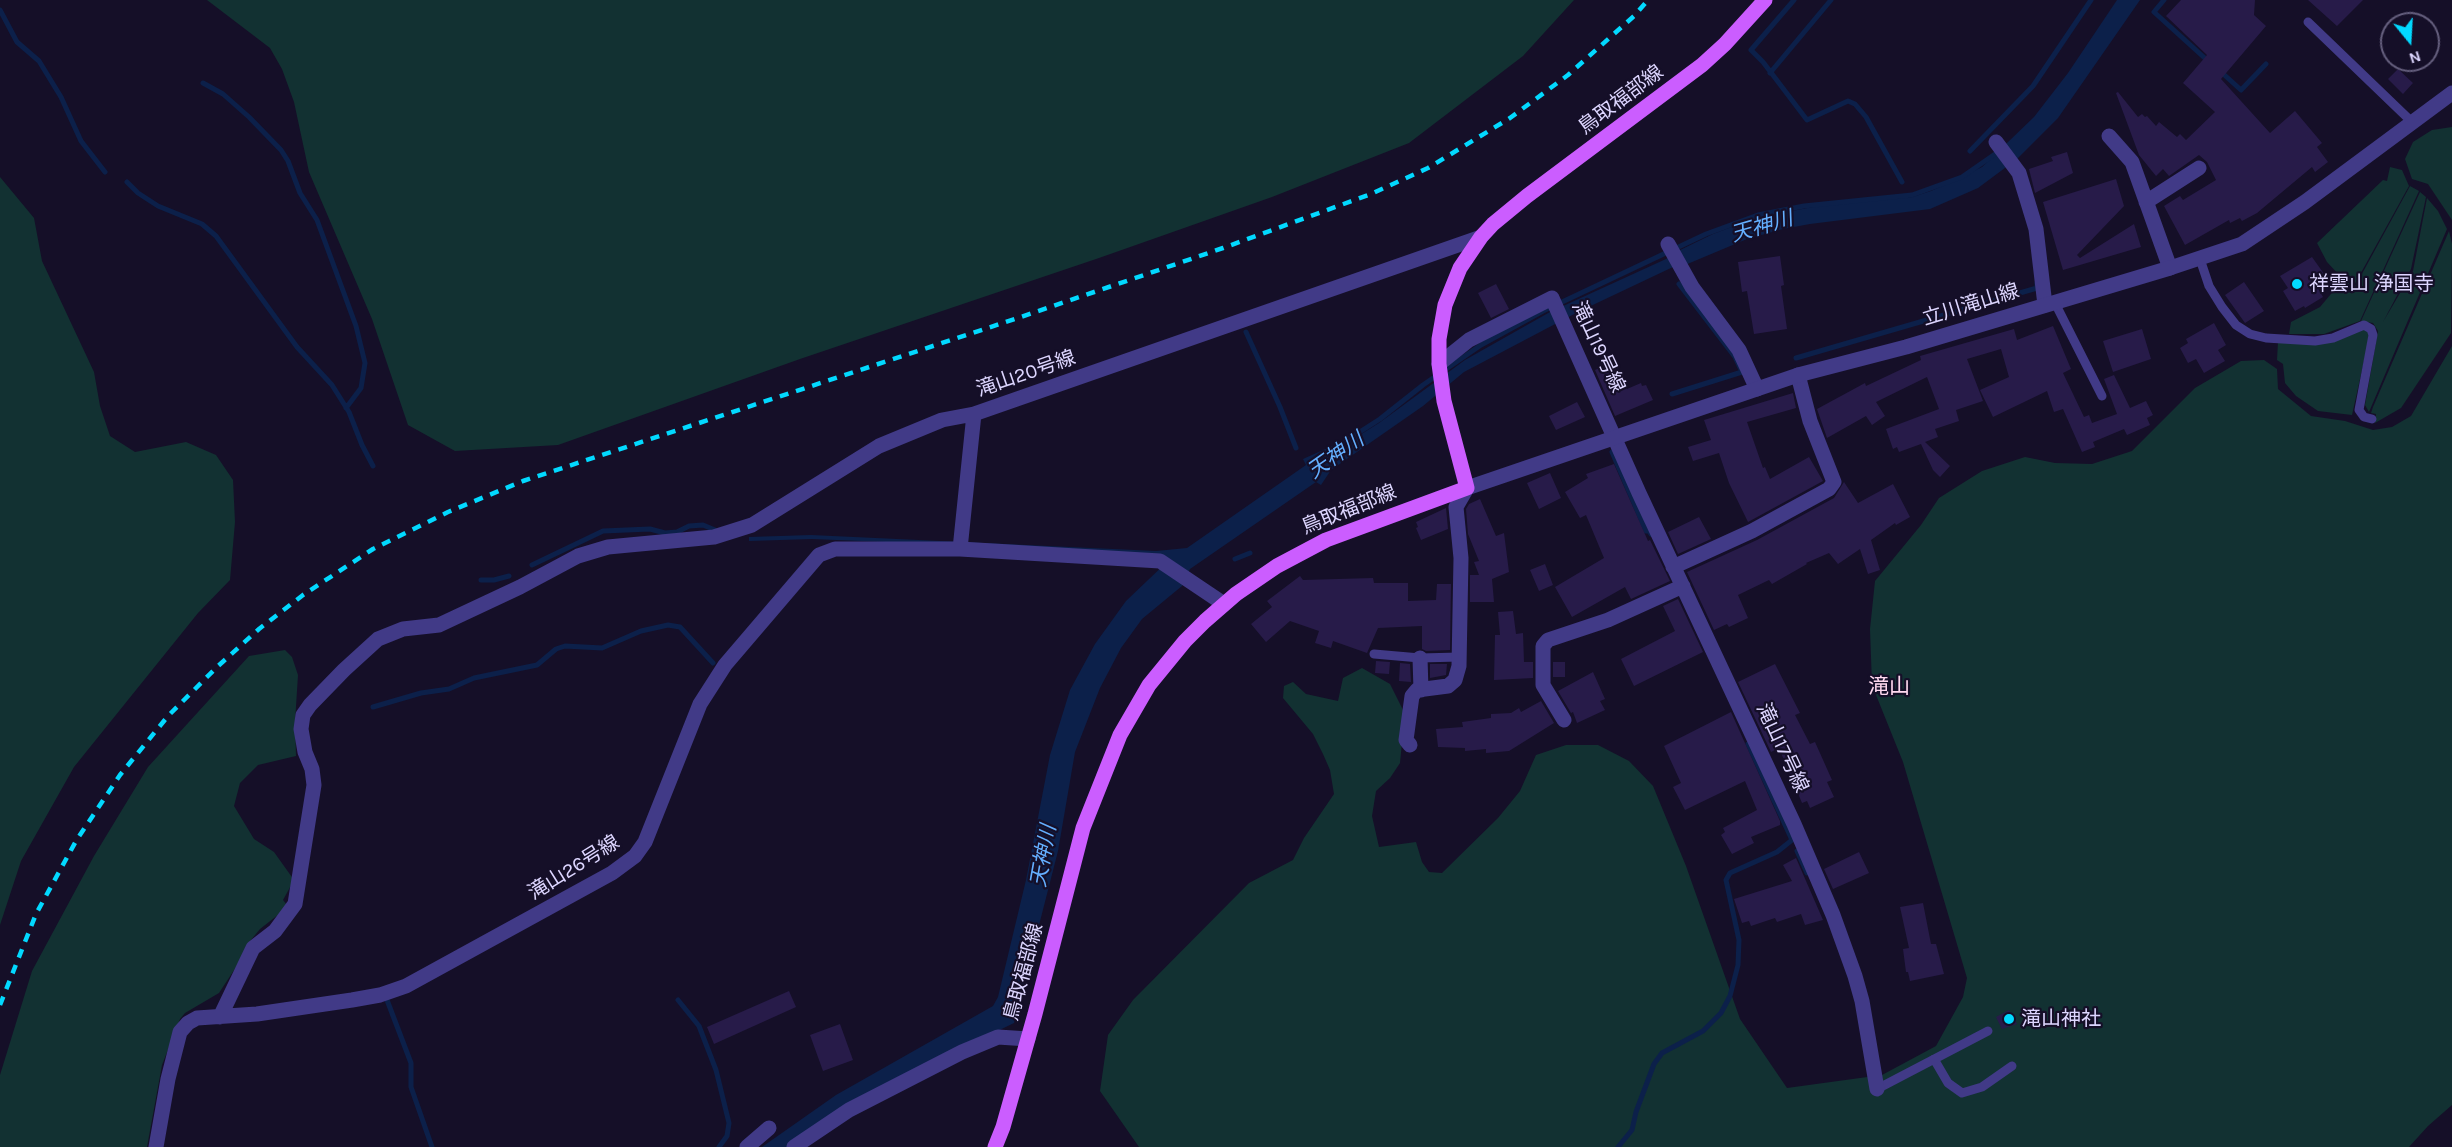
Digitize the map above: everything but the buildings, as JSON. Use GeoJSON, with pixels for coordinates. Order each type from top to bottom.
{"type":"FeatureCollection","features":[{"type":"Feature","properties":{"kind":"main road","name":"鳥取福部線"},"geometry":{"type":"LineString","coordinates":[[995,1147],[1003,1127],[1028,1039],[1083,828],[1120,735],[1154,678],[1185,641],[1224,604],[1277,566],[1326,540],[1467,488],[1444,401],[1439,367],[1441,322],[1451,287],[1460,268],[1481,237],[1527,196],[1702,65],[1738,31],[1765,0]]}},
{"type":"Feature","properties":{"kind":"street","name":"立川滝山線"},"geometry":{"type":"LineString","coordinates":[[1467,488],[1798,375],[1906,347],[2200,259],[2242,244],[2305,202],[2452,93]]}},
{"type":"Feature","properties":{"kind":"street"},"geometry":{"type":"LineString","coordinates":[[2109,136],[2132,162],[2170,268]]}},
{"type":"Feature","properties":{"kind":"street"},"geometry":{"type":"LineString","coordinates":[[1998,145],[2019,173],[2036,230],[2050,303]]}},
{"type":"Feature","properties":{"kind":"street"},"geometry":{"type":"LineString","coordinates":[[2146,202],[2199,168]]}},
{"type":"Feature","properties":{"kind":"street","name":"滝山20号線"},"geometry":{"type":"LineString","coordinates":[[960,549],[974,414],[1481,237]]}},
{"type":"Feature","properties":{"kind":"street"},"geometry":{"type":"LineString","coordinates":[[1668,244],[1692,287],[1739,350],[1757,388]]}},
{"type":"Feature","properties":{"kind":"street","name":"滝山19号線"},"geometry":{"type":"LineString","coordinates":[[1439,367],[1469,340],[1552,298],[1616,436]]}},
{"type":"Feature","properties":{"kind":"street"},"geometry":{"type":"LineString","coordinates":[[1674,567],[1752,531],[1828,489],[1834,482],[1810,421],[1798,375]]}},
{"type":"Feature","properties":{"kind":"street"},"geometry":{"type":"LineString","coordinates":[[220,1017],[254,948],[275,931],[295,904],[314,785],[301,729],[303,715],[344,670],[378,639],[403,629],[439,625],[578,556],[608,547],[714,537],[752,525],[879,446],[942,420],[974,414]]}},
{"type":"Feature","properties":{"kind":"street","name":"滝山17号線"},"geometry":{"type":"LineString","coordinates":[[1616,436],[1674,567],[1794,824],[1833,915],[1862,1001],[1877,1089]]}},
{"type":"Feature","properties":{"kind":"street"},"geometry":{"type":"LineString","coordinates":[[1410,745],[1406,740],[1412,696],[1420,690],[1448,686],[1455,680],[1459,657],[1461,558],[1456,507],[1467,488]]}},
{"type":"Feature","properties":{"kind":"street","name":"滝山26号線"},"geometry":{"type":"LineString","coordinates":[[156,1147],[168,1079],[180,1032],[188,1023],[197,1018],[257,1014],[352,1000],[406,986],[612,873],[635,856],[645,842],[700,704],[725,665],[785,598],[819,555],[835,549],[960,549]]}},
{"type":"Feature","properties":{"kind":"street"},"geometry":{"type":"LineString","coordinates":[[960,549],[1164,562],[1224,604]]}},
{"type":"Feature","properties":{"kind":"street"},"geometry":{"type":"LineString","coordinates":[[1564,720],[1543,685],[1543,646],[1548,640],[1608,620],[1683,586]]}},
{"type":"Feature","properties":{"kind":"street"},"geometry":{"type":"LineString","coordinates":[[1420,658],[1420,690]]}},
{"type":"Feature","properties":{"kind":"street"},"geometry":{"type":"LineString","coordinates":[[794,1147],[849,1110],[962,1052],[998,1037],[1028,1039]]}},
{"type":"Feature","properties":{"kind":"street"},"geometry":{"type":"LineString","coordinates":[[747,1147],[769,1128]]}},
{"type":"Feature","properties":{"kind":"lane"},"geometry":{"type":"LineString","coordinates":[[2308,22],[2413,123]]}},
{"type":"Feature","properties":{"kind":"lane"},"geometry":{"type":"LineString","coordinates":[[2200,259],[2209,286],[2222,307],[2236,325],[2250,334],[2266,338],[2315,341],[2333,338],[2345,331],[2364,325],[2372,329],[2373,335],[2359,410],[2364,417],[2372,420]]}},
{"type":"Feature","properties":{"kind":"lane"},"geometry":{"type":"LineString","coordinates":[[2050,303],[2102,396]]}},
{"type":"Feature","properties":{"kind":"lane"},"geometry":{"type":"LineString","coordinates":[[1374,654],[1420,658],[1459,657]]}},
{"type":"Feature","properties":{"kind":"lane"},"geometry":{"type":"LineString","coordinates":[[1877,1089],[1988,1031]]}},
{"type":"Feature","properties":{"kind":"lane"},"geometry":{"type":"LineString","coordinates":[[1934,1059],[1948,1083],[1962,1094],[1982,1087],[2012,1066]]}},
{"type":"Feature","properties":{"kind":"green space"},"geometry":{"type":"Polygon","coordinates":[[[207,0],[1574,0],[1523,56],[1409,143],[1272,197],[800,359],[558,445],[455,451],[408,425],[372,319],[309,172],[294,102],[282,69],[270,48],[207,0]]]}},
{"type":"Feature","properties":{"kind":"green space"},"geometry":{"type":"Polygon","coordinates":[[[2452,127],[2452,220],[2428,184],[2412,179],[2405,159],[2413,142],[2432,130],[2452,127]]]}},
{"type":"Feature","properties":{"kind":"green space"},"geometry":{"type":"Polygon","coordinates":[[[2390,167],[2402,170],[2409,186],[2352,289],[2327,262],[2317,243],[2383,180],[2387,181],[2390,167]]]}},
{"type":"Feature","properties":{"kind":"green space"},"geometry":{"type":"Polygon","coordinates":[[[0,177],[34,218],[42,261],[94,372],[100,406],[110,436],[135,452],[186,442],[216,455],[233,480],[235,522],[230,580],[198,613],[74,767],[21,861],[0,925],[0,177]]]}},
{"type":"Feature","properties":{"kind":"green space"},"geometry":{"type":"Polygon","coordinates":[[[2410,186],[2419,191],[2360,321],[2324,334],[2289,334],[2291,322],[2320,307],[2336,288],[2352,292],[2410,186]]]}},
{"type":"Feature","properties":{"kind":"green space"},"geometry":{"type":"Polygon","coordinates":[[[2420,192],[2426,197],[2411,269],[2383,322],[2413,271],[2427,198],[2438,211],[2447,229],[2369,412],[2365,405],[2378,331],[2373,323],[2361,321],[2420,192]]]}},
{"type":"Feature","properties":{"kind":"green space"},"geometry":{"type":"Polygon","coordinates":[[[2449,231],[2452,244],[2451,333],[2401,408],[2375,423],[2376,414],[2371,413],[2373,407],[2449,231]]]}},
{"type":"Feature","properties":{"kind":"green space"},"geometry":{"type":"Polygon","coordinates":[[[2367,330],[2370,334],[2352,415],[2318,411],[2296,396],[2285,383],[2283,364],[2277,360],[2278,342],[2302,344],[2367,330]]]}},
{"type":"Feature","properties":{"kind":"green space"},"geometry":{"type":"Polygon","coordinates":[[[2452,346],[2452,1105],[2409,1147],[1139,1147],[1100,1091],[1108,1035],[1133,1000],[1249,883],[1293,860],[1304,838],[1334,794],[1330,770],[1323,754],[1313,734],[1283,698],[1284,686],[1293,682],[1306,694],[1338,701],[1343,678],[1362,668],[1390,684],[1403,710],[1400,763],[1390,778],[1376,791],[1372,816],[1379,847],[1416,842],[1422,862],[1429,872],[1442,873],[1498,818],[1520,791],[1536,755],[1566,745],[1598,745],[1629,761],[1653,786],[1686,866],[1740,1019],[1787,1088],[1882,1075],[1936,1046],[1963,997],[1967,978],[1903,762],[1872,685],[1870,629],[1875,581],[1921,525],[1939,498],[1982,471],[2025,457],[2055,463],[2092,464],[2132,451],[2195,388],[2241,361],[2264,360],[2277,369],[2278,389],[2311,416],[2345,421],[2373,430],[2392,427],[2411,416],[2452,346]]]}},
{"type":"Feature","properties":{"kind":"green space"},"geometry":{"type":"Polygon","coordinates":[[[285,650],[292,657],[298,675],[295,722],[296,756],[258,765],[240,783],[234,806],[254,839],[274,852],[294,880],[283,900],[287,905],[283,911],[260,929],[246,946],[238,964],[219,993],[185,1013],[180,1019],[162,1065],[147,1147],[0,1147],[0,1075],[32,971],[94,856],[148,767],[249,656],[285,650]]]}},
{"type":"Feature","properties":{"kind":"water","name":"天神川"},"geometry":{"type":"Polygon","coordinates":[[[2117,0],[2140,0],[2058,118],[2017,159],[1978,188],[1930,209],[1810,224],[1747,239],[1685,265],[1673,267],[1578,312],[1464,372],[1423,406],[1331,470],[1321,485],[1316,482],[1190,569],[1182,586],[1142,619],[1121,648],[1100,688],[1075,752],[1058,851],[1014,1023],[977,1041],[787,1147],[762,1147],[836,1095],[993,1006],[998,997],[1026,880],[1050,755],[1070,690],[1095,644],[1126,601],[1169,560],[909,543],[812,539],[749,541],[749,537],[811,535],[1156,551],[1187,548],[1306,465],[1303,459],[1332,446],[1336,450],[1379,423],[1465,360],[1550,312],[1666,259],[1713,234],[1755,218],[1828,204],[1912,197],[1931,191],[1982,167],[2034,117],[2068,73],[2117,0]]]}},
{"type":"Feature","properties":{"kind":"waterway"},"geometry":{"type":"LineString","coordinates":[[1794,0],[1751,50],[1763,62],[1807,120],[1848,101],[1855,104],[1866,117],[1902,182]]}},
{"type":"Feature","properties":{"kind":"waterway"},"geometry":{"type":"LineString","coordinates":[[1770,73],[1831,0]]}},
{"type":"Feature","properties":{"kind":"waterway"},"geometry":{"type":"LineString","coordinates":[[1970,151],[2033,86],[2091,0]]}},
{"type":"Feature","properties":{"kind":"waterway"},"geometry":{"type":"LineString","coordinates":[[2164,0],[2154,12],[2208,61]]}},
{"type":"Feature","properties":{"kind":"waterway"},"geometry":{"type":"LineString","coordinates":[[0,10],[17,42],[39,61],[61,97],[81,141],[105,172]]}},
{"type":"Feature","properties":{"kind":"waterway"},"geometry":{"type":"LineString","coordinates":[[2220,71],[2241,90],[2266,64]]}},
{"type":"Feature","properties":{"kind":"waterway"},"geometry":{"type":"LineString","coordinates":[[203,83],[223,94],[281,150],[288,161],[300,193],[317,220],[356,326],[365,363],[361,388],[346,408]]}},
{"type":"Feature","properties":{"kind":"waterway","name":"天神川"},"geometry":{"type":"LineString","coordinates":[[1330,451],[1380,419],[1423,385],[1481,345],[1543,311],[1706,234],[1758,215],[1804,206],[1912,195],[1962,177],[1998,152]]}},
{"type":"Feature","properties":{"kind":"waterway"},"geometry":{"type":"LineString","coordinates":[[127,182],[138,193],[158,206],[202,224],[216,236],[297,347],[332,385],[349,412],[373,466]]}},
{"type":"Feature","properties":{"kind":"waterway"},"geometry":{"type":"LineString","coordinates":[[1796,358],[2037,288],[2037,283]]}},
{"type":"Feature","properties":{"kind":"waterway"},"geometry":{"type":"LineString","coordinates":[[1672,394],[1742,372],[1735,357],[1679,284]]}},
{"type":"Feature","properties":{"kind":"waterway"},"geometry":{"type":"LineString","coordinates":[[1246,332],[1296,448]]}},
{"type":"Feature","properties":{"kind":"waterway"},"geometry":{"type":"LineString","coordinates":[[1612,452],[1646,531],[1651,534]]}},
{"type":"Feature","properties":{"kind":"waterway"},"geometry":{"type":"LineString","coordinates":[[532,565],[603,531],[650,529],[665,533],[677,532],[689,526],[703,525],[715,530]]}},
{"type":"Feature","properties":{"kind":"waterway"},"geometry":{"type":"LineString","coordinates":[[1235,559],[1250,553]]}},
{"type":"Feature","properties":{"kind":"waterway"},"geometry":{"type":"LineString","coordinates":[[481,580],[494,580],[509,576]]}},
{"type":"Feature","properties":{"kind":"waterway"},"geometry":{"type":"LineString","coordinates":[[373,707],[421,693],[449,689],[474,678],[537,665],[556,649],[565,646],[602,648],[641,631],[668,625],[680,627],[713,663]]}},
{"type":"Feature","properties":{"kind":"waterway"},"geometry":{"type":"LineString","coordinates":[[1618,1147],[1632,1130],[1636,1112],[1654,1064],[1662,1053],[1703,1031],[1721,1013],[1730,996],[1738,965],[1739,940],[1726,880],[1730,873],[1777,852],[1792,840],[1748,744]]}},
{"type":"Feature","properties":{"kind":"waterway"},"geometry":{"type":"LineString","coordinates":[[1797,851],[1807,873]]}},
{"type":"Feature","properties":{"kind":"waterway"},"geometry":{"type":"LineString","coordinates":[[387,1000],[411,1063],[411,1087],[432,1147]]}},
{"type":"Feature","properties":{"kind":"waterway"},"geometry":{"type":"LineString","coordinates":[[678,1000],[699,1026],[716,1070],[729,1123],[727,1136],[719,1147]]}},
{"type":"Feature","properties":{"kind":"railway"},"geometry":{"type":"LineString","coordinates":[[0,1005],[36,914],[76,841],[120,775],[168,716],[259,629],[303,595],[373,549],[448,512],[523,481],[1021,317],[1223,248],[1371,194],[1428,168],[1510,118],[1568,75],[1634,16],[1648,0]]}},
{"type":"Feature","properties":{"kind":"place","name":"祥雲山 浄国寺"},"geometry":{"type":"Point","coordinates":[2297,284]}},
{"type":"Feature","properties":{"kind":"place","name":"滝山神社"},"geometry":{"type":"Point","coordinates":[2009,1019]}},
{"type":"Feature","properties":{"kind":"district","name":"滝山"},"geometry":{"type":"Point","coordinates":[1889,687]}}]}
